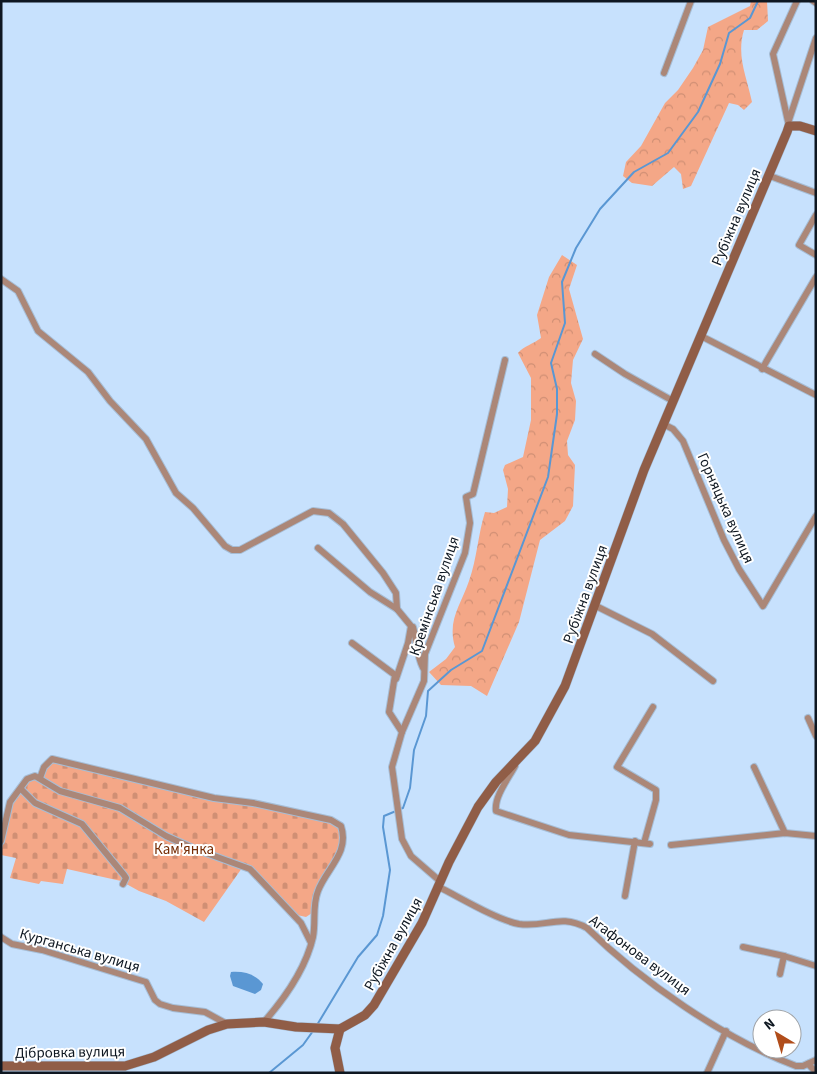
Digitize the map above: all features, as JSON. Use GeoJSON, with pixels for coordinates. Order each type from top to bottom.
{"type":"FeatureCollection","features":[{"type":"Feature","properties":{"kind":"street"},"geometry":{"type":"LineString","coordinates":[[664,73],[691,1]]}},
{"type":"Feature","properties":{"kind":"street"},"geometry":{"type":"LineString","coordinates":[[789,124],[773,54],[797,1]]}},
{"type":"Feature","properties":{"kind":"street"},"geometry":{"type":"LineString","coordinates":[[789,124],[816,38]]}},
{"type":"Feature","properties":{"kind":"street"},"geometry":{"type":"LineString","coordinates":[[789,124],[816,132]]}},
{"type":"Feature","properties":{"kind":"street","name":"Рубіжна вулиця"},"geometry":{"type":"LineString","coordinates":[[340,1029],[365,1015],[374,1004],[422,923],[449,862],[486,795],[535,741],[561,694],[596,606],[627,516],[663,424],[770,176],[789,124]]}},
{"type":"Feature","properties":{"kind":"street"},"geometry":{"type":"LineString","coordinates":[[770,176],[816,193]]}},
{"type":"Feature","properties":{"kind":"street"},"geometry":{"type":"LineString","coordinates":[[816,215],[799,245],[816,256]]}},
{"type":"Feature","properties":{"kind":"street"},"geometry":{"type":"LineString","coordinates":[[762,369],[816,277]]}},
{"type":"Feature","properties":{"kind":"street","name":"Кремінська вулиця"},"geometry":{"type":"LineString","coordinates":[[1,279],[18,290],[38,331],[88,372],[110,401],[146,439],[176,493],[193,508],[228,549],[240,550],[313,511],[329,513],[343,524],[375,563],[396,593],[397,609]]}},
{"type":"Feature","properties":{"kind":"street"},"geometry":{"type":"LineString","coordinates":[[701,336],[762,369],[816,395]]}},
{"type":"Feature","properties":{"kind":"street"},"geometry":{"type":"LineString","coordinates":[[596,354],[625,374],[673,401]]}},
{"type":"Feature","properties":{"kind":"street","name":"Кремінська вулиця"},"geometry":{"type":"LineString","coordinates":[[440,885],[424,870],[405,847],[397,815],[392,767],[402,732],[424,680],[425,654],[465,553],[470,523],[466,496],[473,494],[505,360]]}},
{"type":"Feature","properties":{"kind":"street","name":"Горняцька вулиця"},"geometry":{"type":"LineString","coordinates":[[663,424],[672,429],[683,441],[724,540],[739,569],[763,606],[816,516]]}},
{"type":"Feature","properties":{"kind":"street","name":"Кремінська вулиця"},"geometry":{"type":"LineString","coordinates":[[318,548],[370,592],[397,609],[412,627],[416,638],[418,656],[424,670]]}},
{"type":"Feature","properties":{"kind":"street"},"geometry":{"type":"LineString","coordinates":[[596,606],[652,634],[713,681]]}},
{"type":"Feature","properties":{"kind":"street","name":"Кремінська вулиця"},"geometry":{"type":"LineString","coordinates":[[402,732],[388,712],[411,630],[411,626],[406,621]]}},
{"type":"Feature","properties":{"kind":"street"},"geometry":{"type":"LineString","coordinates":[[352,642],[390,670],[396,679]]}},
{"type":"Feature","properties":{"kind":"street"},"geometry":{"type":"LineString","coordinates":[[518,760],[499,795],[495,806],[496,812],[569,835],[647,843],[656,800],[656,790],[616,767],[653,706]]}},
{"type":"Feature","properties":{"kind":"street"},"geometry":{"type":"LineString","coordinates":[[808,718],[816,736]]}},
{"type":"Feature","properties":{"kind":"street"},"geometry":{"type":"LineString","coordinates":[[40,778],[44,767],[52,759],[214,798],[253,803],[339,823],[343,834],[342,847],[317,894],[312,943],[304,963],[287,993],[264,1022]]}},
{"type":"Feature","properties":{"kind":"street"},"geometry":{"type":"LineString","coordinates":[[754,768],[785,833]]}},
{"type":"Feature","properties":{"kind":"street"},"geometry":{"type":"LineString","coordinates":[[1,841],[10,802],[27,779],[35,776],[60,791],[120,808],[166,836],[194,849],[250,869],[301,923],[312,943]]}},
{"type":"Feature","properties":{"kind":"street"},"geometry":{"type":"LineString","coordinates":[[20,789],[40,806],[82,824],[125,877],[123,884]]}},
{"type":"Feature","properties":{"kind":"street"},"geometry":{"type":"LineString","coordinates":[[672,845],[785,833],[816,836]]}},
{"type":"Feature","properties":{"kind":"street"},"geometry":{"type":"LineString","coordinates":[[625,896],[635,842]]}},
{"type":"Feature","properties":{"kind":"street","name":"Агафонова вулиця"},"geometry":{"type":"LineString","coordinates":[[440,885],[518,924],[535,924],[557,920],[576,922],[587,928],[645,978],[726,1031],[788,1063],[796,1066],[808,1064]]}},
{"type":"Feature","properties":{"kind":"street","name":"Курганська вулиця"},"geometry":{"type":"LineString","coordinates":[[1,937],[12,944],[42,950],[146,982],[155,1000],[160,1004],[173,1008],[205,1012],[227,1024]]}},
{"type":"Feature","properties":{"kind":"street"},"geometry":{"type":"LineString","coordinates":[[743,947],[784,956],[816,966]]}},
{"type":"Feature","properties":{"kind":"street"},"geometry":{"type":"LineString","coordinates":[[780,974],[784,956]]}},
{"type":"Feature","properties":{"kind":"street","name":"Дібровка вулиця"},"geometry":{"type":"LineString","coordinates":[[1,1066],[67,1070],[114,1068],[137,1064],[208,1030],[227,1024],[264,1022],[340,1029]]}},
{"type":"Feature","properties":{"kind":"street"},"geometry":{"type":"LineString","coordinates":[[340,1029],[335,1048],[340,1073]]}},
{"type":"Feature","properties":{"kind":"street"},"geometry":{"type":"LineString","coordinates":[[706,1071],[726,1031]]}},
{"type":"Feature","properties":{"kind":"street"},"geometry":{"type":"LineString","coordinates":[[805,1073],[808,1064],[816,1060]]}},
{"type":"Feature","properties":{"kind":"street"},"geometry":{"type":"LineString","coordinates":[[808,1064],[816,1072]]}},
{"type":"Feature","properties":{"kind":"green space"},"geometry":{"type":"Polygon","coordinates":[[[751,1],[767,1],[768,21],[757,30],[744,30],[742,40],[743,66],[752,102],[744,110],[738,105],[729,103],[691,186],[683,189],[681,174],[674,167],[652,186],[632,183],[623,176],[626,162],[641,146],[665,103],[678,90],[693,68],[703,50],[708,27],[750,6],[751,1]]]}},
{"type":"Feature","properties":{"kind":"green space"},"geometry":{"type":"Polygon","coordinates":[[[562,255],[577,265],[569,289],[583,339],[573,360],[571,383],[576,401],[575,420],[567,441],[568,455],[575,465],[573,506],[565,521],[540,540],[519,622],[487,696],[471,686],[441,685],[429,672],[446,659],[455,647],[453,637],[454,621],[472,573],[485,512],[494,513],[507,507],[508,489],[503,470],[505,465],[523,457],[531,420],[531,378],[518,353],[541,338],[537,315],[549,277],[562,255]]]}},
{"type":"Feature","properties":{"kind":"green space","name":"Кам'янка"},"geometry":{"type":"Polygon","coordinates":[[[52,761],[326,820],[339,827],[340,836],[337,851],[317,889],[312,913],[306,917],[297,915],[253,868],[242,868],[204,922],[166,901],[139,891],[121,881],[67,869],[63,884],[41,881],[39,884],[10,878],[16,858],[1,855],[8,811],[26,783],[36,779],[52,761]]]}},
{"type":"Feature","properties":{"kind":"water"},"geometry":{"type":"Polygon","coordinates":[[[231,972],[240,972],[253,976],[263,984],[261,990],[255,994],[233,986],[230,976],[231,972]]]}},
{"type":"Feature","properties":{"kind":"waterway"},"geometry":{"type":"LineString","coordinates":[[400,809],[403,808],[410,788],[414,750],[426,716],[428,691],[451,670],[482,651],[548,477],[557,414],[557,389],[551,363],[565,323],[562,282],[576,248],[600,209],[634,172],[668,153],[698,112],[720,64],[729,33],[750,18],[758,1]]}},
{"type":"Feature","properties":{"kind":"waterway"},"geometry":{"type":"LineString","coordinates":[[317,1025],[358,957],[377,935],[383,916],[390,870],[383,827],[384,816],[396,811]]}},
{"type":"Feature","properties":{"kind":"waterway"},"geometry":{"type":"LineString","coordinates":[[269,1073],[303,1045],[313,1031]]}}]}
